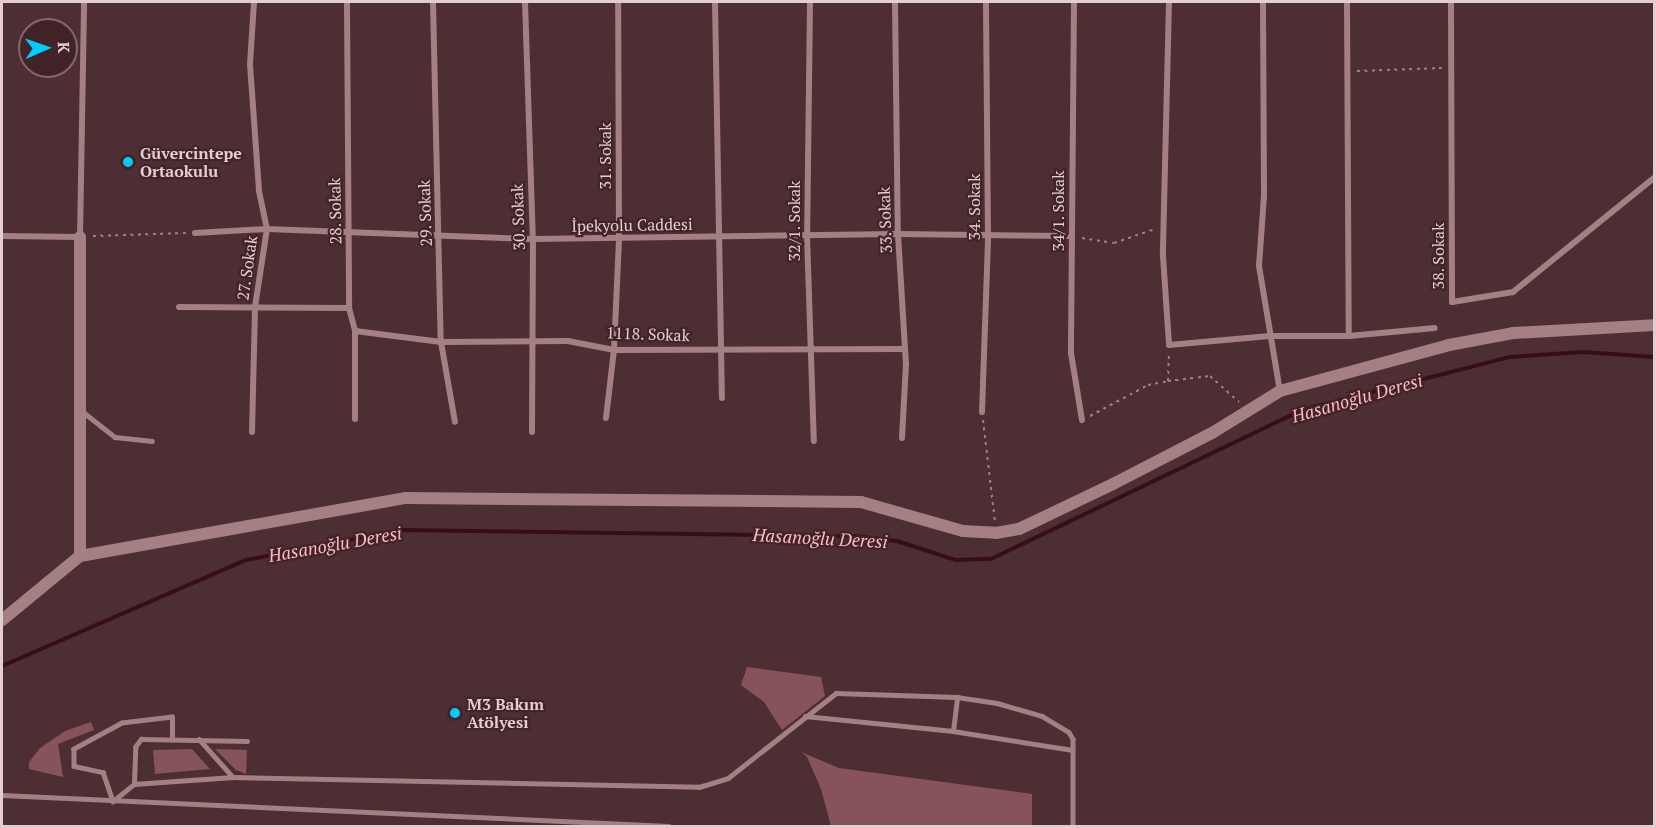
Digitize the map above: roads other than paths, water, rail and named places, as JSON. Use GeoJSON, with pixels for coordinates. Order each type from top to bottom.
{"type":"FeatureCollection","features":[{"type":"Feature","properties":{"kind":"street"},"geometry":{"type":"LineString","coordinates":[[80,556],[80,237],[84,2]]}},
{"type":"Feature","properties":{"kind":"street","name":"27. Sokak"},"geometry":{"type":"LineString","coordinates":[[252,432],[255,307],[267,229],[259,190],[250,64],[254,2]]}},
{"type":"Feature","properties":{"kind":"street","name":"28. Sokak"},"geometry":{"type":"LineString","coordinates":[[347,2],[349,308],[355,331],[355,419]]}},
{"type":"Feature","properties":{"kind":"street","name":"29. Sokak"},"geometry":{"type":"LineString","coordinates":[[433,2],[441,342],[455,422]]}},
{"type":"Feature","properties":{"kind":"street","name":"30. Sokak"},"geometry":{"type":"LineString","coordinates":[[525,2],[533,239],[532,432]]}},
{"type":"Feature","properties":{"kind":"street","name":"31. Sokak"},"geometry":{"type":"LineString","coordinates":[[606,418],[614,350],[619,239],[618,2]]}},
{"type":"Feature","properties":{"kind":"street"},"geometry":{"type":"LineString","coordinates":[[715,2],[722,398]]}},
{"type":"Feature","properties":{"kind":"street","name":"32/1. Sokak"},"geometry":{"type":"LineString","coordinates":[[810,2],[807,235],[814,441]]}},
{"type":"Feature","properties":{"kind":"street","name":"33. Sokak"},"geometry":{"type":"LineString","coordinates":[[895,2],[898,234],[905,349],[902,438]]}},
{"type":"Feature","properties":{"kind":"street","name":"34. Sokak"},"geometry":{"type":"LineString","coordinates":[[982,412],[988,236],[986,2]]}},
{"type":"Feature","properties":{"kind":"street","name":"34/1. Sokak"},"geometry":{"type":"LineString","coordinates":[[1074,2],[1070,236],[1071,353],[1082,420]]}},
{"type":"Feature","properties":{"kind":"street"},"geometry":{"type":"LineString","coordinates":[[1169,2],[1163,227],[1169,345],[1269,336],[1349,336],[1435,328]]}},
{"type":"Feature","properties":{"kind":"street"},"geometry":{"type":"LineString","coordinates":[[1263,2],[1264,196],[1259,266],[1280,391]]}},
{"type":"Feature","properties":{"kind":"street"},"geometry":{"type":"LineString","coordinates":[[1347,2],[1349,336]]}},
{"type":"Feature","properties":{"kind":"street","name":"38. Sokak"},"geometry":{"type":"LineString","coordinates":[[1451,2],[1452,302],[1513,292],[1654,178]]}},
{"type":"Feature","properties":{"kind":"street","name":"İpekyolu Caddesi"},"geometry":{"type":"LineString","coordinates":[[195,233],[267,229],[349,234],[533,239],[898,234],[1070,236]]}},
{"type":"Feature","properties":{"kind":"street"},"geometry":{"type":"LineString","coordinates":[[2,236],[80,237]]}},
{"type":"Feature","properties":{"kind":"street"},"geometry":{"type":"LineString","coordinates":[[179,307],[349,308]]}},
{"type":"Feature","properties":{"kind":"street"},"geometry":{"type":"LineString","coordinates":[[2,620],[80,556],[406,498],[861,502],[963,531],[996,533],[1019,529],[1113,484],[1248,411],[1280,391],[1449,345],[1513,333],[1654,325]]}},
{"type":"Feature","properties":{"kind":"street","name":"1118. Sokak"},"geometry":{"type":"LineString","coordinates":[[355,331],[441,342],[568,341],[614,350],[905,349]]}},
{"type":"Feature","properties":{"kind":"lane"},"geometry":{"type":"LineString","coordinates":[[80,410],[115,437],[152,441]]}},
{"type":"Feature","properties":{"kind":"lane"},"geometry":{"type":"LineString","coordinates":[[113,801],[134,784],[233,777],[699,787],[728,778],[836,693],[957,697],[997,703],[1042,717],[1069,732],[1073,750],[1073,826]]}},
{"type":"Feature","properties":{"kind":"lane"},"geometry":{"type":"LineString","coordinates":[[953,731],[957,697]]}},
{"type":"Feature","properties":{"kind":"lane"},"geometry":{"type":"LineString","coordinates":[[805,716],[953,731],[1073,750]]}},
{"type":"Feature","properties":{"kind":"lane"},"geometry":{"type":"LineString","coordinates":[[113,801],[103,772],[74,766],[74,749],[122,723],[153,719],[172,717],[172,738]]}},
{"type":"Feature","properties":{"kind":"lane"},"geometry":{"type":"LineString","coordinates":[[134,784],[135,747],[141,739],[247,741]]}},
{"type":"Feature","properties":{"kind":"lane"},"geometry":{"type":"LineString","coordinates":[[199,739],[233,777]]}},
{"type":"Feature","properties":{"kind":"lane"},"geometry":{"type":"LineString","coordinates":[[2,795],[668,826]]}},
{"type":"Feature","properties":{"kind":"waterway","name":"Hasanoğlu Deresi"},"geometry":{"type":"LineString","coordinates":[[2,666],[246,560],[401,530],[855,536],[897,541],[956,560],[991,559],[1302,410],[1510,357],[1583,352],[1654,357]]}},
{"type":"Feature","properties":{"kind":"place","name":"Güvercintepe Ortaokulu"},"geometry":{"type":"Point","coordinates":[128,162]}},
{"type":"Feature","properties":{"kind":"place","name":"M3 Bakım Atölyesi"},"geometry":{"type":"Point","coordinates":[455,713]}}]}
